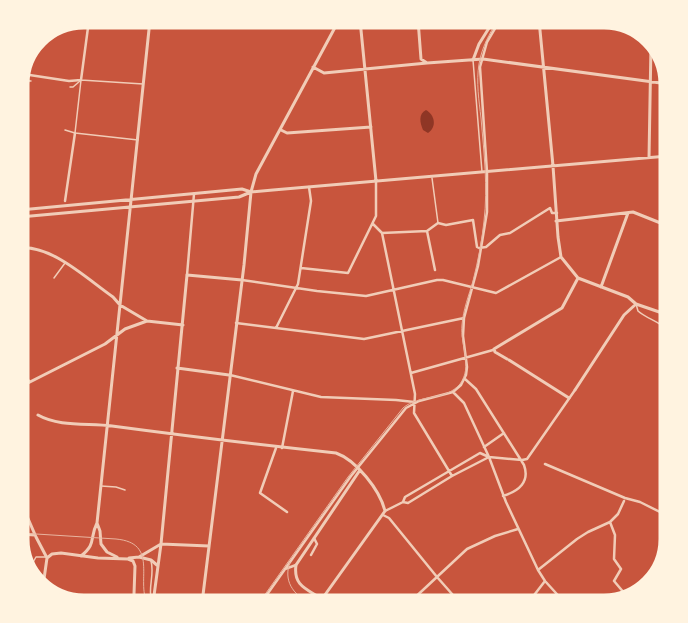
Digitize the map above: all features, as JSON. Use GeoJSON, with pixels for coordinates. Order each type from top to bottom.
{"type":"FeatureCollection","features":[{"type":"Feature","properties":{"kind":"street"},"geometry":{"type":"LineString","coordinates":[[28,75],[69,81],[81,80],[88,27]]}},
{"type":"Feature","properties":{"kind":"street"},"geometry":{"type":"LineString","coordinates":[[81,556],[91,546],[97,523],[149,27]]}},
{"type":"Feature","properties":{"kind":"street"},"geometry":{"type":"LineString","coordinates":[[203,596],[223,441],[229,375],[242,280],[251,192],[256,174],[335,27]]}},
{"type":"Feature","properties":{"kind":"street"},"geometry":{"type":"LineString","coordinates":[[300,268],[348,273],[376,216],[376,181],[361,27]]}},
{"type":"Feature","properties":{"kind":"street"},"geometry":{"type":"LineString","coordinates":[[419,27],[421,59],[427,63]]}},
{"type":"Feature","properties":{"kind":"street"},"geometry":{"type":"LineString","coordinates":[[473,60],[479,44],[490,27]]}},
{"type":"Feature","properties":{"kind":"street"},"geometry":{"type":"LineString","coordinates":[[266,596],[359,469],[406,408],[415,402],[453,392],[457,390],[465,379],[467,367],[463,336],[464,318],[482,248],[486,222],[487,172],[480,83],[481,59],[487,42],[496,27]]}},
{"type":"Feature","properties":{"kind":"street"},"geometry":{"type":"LineString","coordinates":[[540,27],[557,213],[556,221],[561,257],[578,278],[628,297],[636,304],[661,313]]}},
{"type":"Feature","properties":{"kind":"street"},"geometry":{"type":"LineString","coordinates":[[649,158],[651,52]]}},
{"type":"Feature","properties":{"kind":"street"},"geometry":{"type":"LineString","coordinates":[[313,67],[324,73],[481,59],[661,83]]}},
{"type":"Feature","properties":{"kind":"street"},"geometry":{"type":"LineString","coordinates":[[281,130],[287,133],[371,127]]}},
{"type":"Feature","properties":{"kind":"street"},"geometry":{"type":"LineString","coordinates":[[65,201],[75,133]]}},
{"type":"Feature","properties":{"kind":"street"},"geometry":{"type":"LineString","coordinates":[[27,216],[242,196],[251,192],[309,186],[661,157]]}},
{"type":"Feature","properties":{"kind":"street"},"geometry":{"type":"LineString","coordinates":[[276,328],[298,284],[311,201],[309,186]]}},
{"type":"Feature","properties":{"kind":"street"},"geometry":{"type":"LineString","coordinates":[[27,209],[242,189],[251,192]]}},
{"type":"Feature","properties":{"kind":"street"},"geometry":{"type":"LineString","coordinates":[[153,596],[161,544],[170,434],[194,194]]}},
{"type":"Feature","properties":{"kind":"street"},"geometry":{"type":"LineString","coordinates":[[382,233],[427,230],[438,223],[446,225],[473,220],[477,247],[482,248],[486,247],[498,237],[510,233],[550,208],[552,213],[557,213]]}},
{"type":"Feature","properties":{"kind":"street"},"geometry":{"type":"LineString","coordinates":[[556,221],[628,213],[641,214],[661,223]]}},
{"type":"Feature","properties":{"kind":"street"},"geometry":{"type":"LineString","coordinates":[[601,287],[628,213]]}},
{"type":"Feature","properties":{"kind":"street"},"geometry":{"type":"LineString","coordinates":[[373,224],[382,233],[411,373],[415,402],[414,413],[452,476]]}},
{"type":"Feature","properties":{"kind":"street"},"geometry":{"type":"LineString","coordinates":[[427,230],[435,270]]}},
{"type":"Feature","properties":{"kind":"street"},"geometry":{"type":"LineString","coordinates":[[27,248],[37,248],[52,254],[113,297],[120,305],[146,321],[182,325]]}},
{"type":"Feature","properties":{"kind":"street"},"geometry":{"type":"LineString","coordinates":[[187,275],[242,280],[366,296],[437,280],[496,293],[561,257]]}},
{"type":"Feature","properties":{"kind":"street"},"geometry":{"type":"LineString","coordinates":[[411,373],[466,356],[493,350],[562,308],[578,278]]}},
{"type":"Feature","properties":{"kind":"street"},"geometry":{"type":"LineString","coordinates":[[403,502],[405,497],[480,453],[490,457],[522,460],[529,457],[624,315],[636,304]]}},
{"type":"Feature","properties":{"kind":"street"},"geometry":{"type":"LineString","coordinates":[[236,323],[364,339],[464,318]]}},
{"type":"Feature","properties":{"kind":"street"},"geometry":{"type":"LineString","coordinates":[[27,378],[29,382],[105,344],[125,329],[146,321]]}},
{"type":"Feature","properties":{"kind":"street"},"geometry":{"type":"LineString","coordinates":[[493,350],[569,398]]}},
{"type":"Feature","properties":{"kind":"street"},"geometry":{"type":"LineString","coordinates":[[177,368],[229,375],[321,397],[415,402]]}},
{"type":"Feature","properties":{"kind":"street"},"geometry":{"type":"LineString","coordinates":[[465,379],[476,389],[522,460],[527,473],[523,485],[504,496]]}},
{"type":"Feature","properties":{"kind":"street"},"geometry":{"type":"LineString","coordinates":[[282,448],[293,391]]}},
{"type":"Feature","properties":{"kind":"street"},"geometry":{"type":"LineString","coordinates":[[453,392],[464,403],[490,457],[506,502],[538,570],[545,581],[559,596]]}},
{"type":"Feature","properties":{"kind":"street"},"geometry":{"type":"LineString","coordinates":[[38,415],[47,420],[107,425],[276,448],[336,453],[343,455],[359,469],[383,505],[385,511]]}},
{"type":"Feature","properties":{"kind":"street"},"geometry":{"type":"LineString","coordinates":[[484,446],[504,433]]}},
{"type":"Feature","properties":{"kind":"street"},"geometry":{"type":"LineString","coordinates":[[276,448],[260,493],[287,512]]}},
{"type":"Feature","properties":{"kind":"street"},"geometry":{"type":"LineString","coordinates":[[324,596],[385,511],[403,502],[408,503],[452,476],[483,459],[490,457]]}},
{"type":"Feature","properties":{"kind":"street"},"geometry":{"type":"LineString","coordinates":[[545,464],[624,498],[640,502],[661,512]]}},
{"type":"Feature","properties":{"kind":"street"},"geometry":{"type":"LineString","coordinates":[[318,596],[298,583],[296,576],[296,565],[359,469]]}},
{"type":"Feature","properties":{"kind":"street"},"geometry":{"type":"LineString","coordinates":[[538,570],[588,532],[610,522],[618,514],[624,501]]}},
{"type":"Feature","properties":{"kind":"street"},"geometry":{"type":"LineString","coordinates":[[383,515],[392,521],[437,578],[454,596]]}},
{"type":"Feature","properties":{"kind":"street"},"geometry":{"type":"LineString","coordinates":[[27,516],[47,558],[44,579]]}},
{"type":"Feature","properties":{"kind":"street"},"geometry":{"type":"LineString","coordinates":[[610,522],[615,535],[614,559],[621,569],[614,581],[624,593]]}},
{"type":"Feature","properties":{"kind":"street"},"geometry":{"type":"LineString","coordinates":[[97,523],[100,531],[101,544],[107,552],[118,558]]}},
{"type":"Feature","properties":{"kind":"street"},"geometry":{"type":"LineString","coordinates":[[417,596],[467,549],[495,536],[518,529]]}},
{"type":"Feature","properties":{"kind":"street"},"geometry":{"type":"LineString","coordinates":[[27,534],[35,535]]}},
{"type":"Feature","properties":{"kind":"street"},"geometry":{"type":"LineString","coordinates":[[311,555],[317,544],[314,537]]}},
{"type":"Feature","properties":{"kind":"street"},"geometry":{"type":"LineString","coordinates":[[139,558],[161,544],[209,546]]}},
{"type":"Feature","properties":{"kind":"street"},"geometry":{"type":"LineString","coordinates":[[47,558],[52,554],[61,553],[81,556],[139,558],[151,560],[158,566]]}},
{"type":"Feature","properties":{"kind":"street"},"geometry":{"type":"LineString","coordinates":[[128,558],[135,566],[135,596]]}},
{"type":"Feature","properties":{"kind":"street"},"geometry":{"type":"LineString","coordinates":[[285,569],[296,565]]}},
{"type":"Feature","properties":{"kind":"street"},"geometry":{"type":"LineString","coordinates":[[296,576],[299,571]]}},
{"type":"Feature","properties":{"kind":"street"},"geometry":{"type":"LineString","coordinates":[[533,596],[545,581]]}},
{"type":"Feature","properties":{"kind":"lane"},"geometry":{"type":"LineString","coordinates":[[473,60],[482,172]]}},
{"type":"Feature","properties":{"kind":"lane"},"geometry":{"type":"LineString","coordinates":[[75,133],[81,80]]}},
{"type":"Feature","properties":{"kind":"lane"},"geometry":{"type":"LineString","coordinates":[[70,87],[73,87],[81,80],[143,84]]}},
{"type":"Feature","properties":{"kind":"lane"},"geometry":{"type":"LineString","coordinates":[[27,88],[28,81],[31,81]]}},
{"type":"Feature","properties":{"kind":"lane"},"geometry":{"type":"LineString","coordinates":[[64,130],[75,133],[138,140]]}},
{"type":"Feature","properties":{"kind":"lane"},"geometry":{"type":"LineString","coordinates":[[432,176],[438,223]]}},
{"type":"Feature","properties":{"kind":"lane"},"geometry":{"type":"LineString","coordinates":[[54,278],[65,263]]}},
{"type":"Feature","properties":{"kind":"lane"},"geometry":{"type":"LineString","coordinates":[[636,304],[638,311],[644,316],[661,324]]}},
{"type":"Feature","properties":{"kind":"lane"},"geometry":{"type":"LineString","coordinates":[[101,486],[116,487],[125,490]]}},
{"type":"Feature","properties":{"kind":"lane"},"geometry":{"type":"LineString","coordinates":[[32,563],[36,557],[41,556],[47,558]]}},
{"type":"Feature","properties":{"kind":"lane"},"geometry":{"type":"LineString","coordinates":[[150,596],[151,560]]}},
{"type":"Feature","properties":{"kind":"shaded area"},"geometry":{"type":"Polygon","coordinates":[[[426,110],[429,112],[434,121],[433,128],[428,133],[423,130],[421,122],[421,116],[426,110]]]}},
{"type":"Feature","properties":{"kind":"tram line"},"geometry":{"type":"LineString","coordinates":[[264,596],[348,477],[403,408],[417,401],[447,393],[460,384],[464,377],[466,363],[462,332],[463,319],[478,258],[486,195],[478,91],[478,71],[484,46],[494,27]]}},
{"type":"Feature","properties":{"kind":"tram line"},"geometry":{"type":"LineString","coordinates":[[27,533],[116,539],[129,542],[137,547],[142,555],[144,564],[145,596]]}},
{"type":"Feature","properties":{"kind":"tram line"},"geometry":{"type":"LineString","coordinates":[[290,562],[288,569],[289,581],[294,591],[299,596]]}}]}
